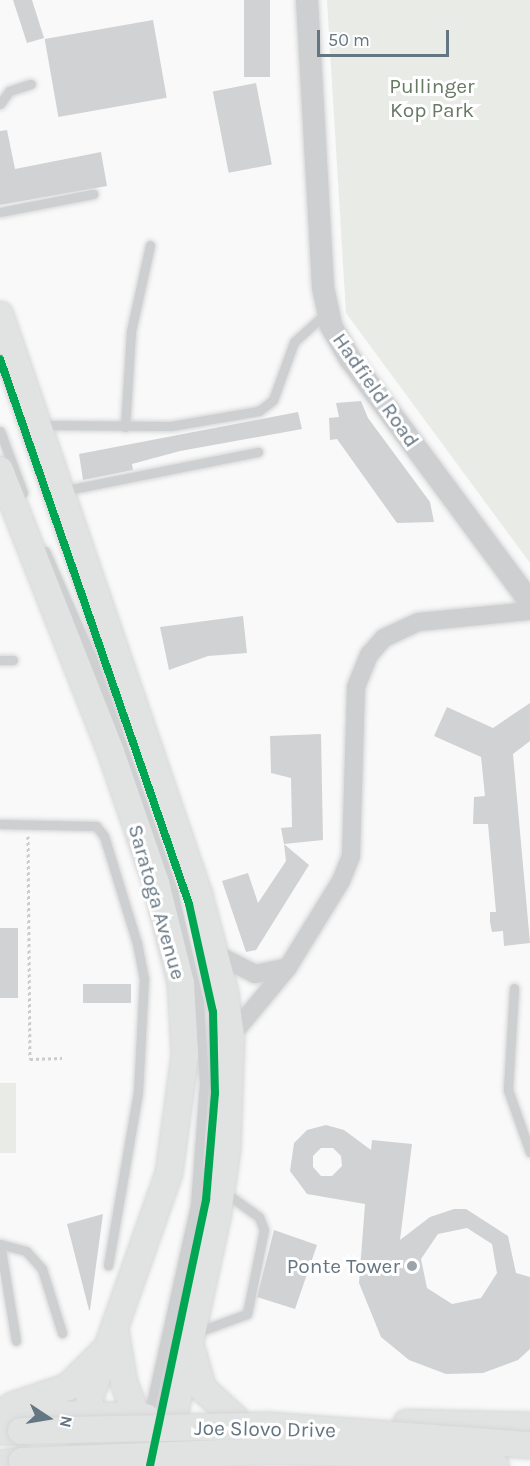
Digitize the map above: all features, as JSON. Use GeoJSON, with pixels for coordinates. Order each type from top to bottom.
{"type":"FeatureCollection","features":[{"type":"Feature","properties":{"kind":"main road","name":"Saratoga Avenue"},"geometry":{"type":"LineString","coordinates":[[0,315],[40,425],[55,493],[216,954],[231,1036],[221,1190],[192,1339],[155,1437]]}},
{"type":"Feature","properties":{"kind":"main road","name":"Saratoga Avenue"},"geometry":{"type":"LineString","coordinates":[[0,470],[111,752],[156,883],[181,983],[185,1055],[169,1173],[111,1337],[86,1416],[81,1466]]}},
{"type":"Feature","properties":{"kind":"main road"},"geometry":{"type":"LineString","coordinates":[[0,1410],[68,1387],[111,1337],[155,1437]]}},
{"type":"Feature","properties":{"kind":"main road"},"geometry":{"type":"LineString","coordinates":[[192,1339],[203,1389],[219,1409],[235,1418]]}},
{"type":"Feature","properties":{"kind":"main road"},"geometry":{"type":"LineString","coordinates":[[0,1410],[86,1416],[155,1437],[319,1461],[451,1466]]}},
{"type":"Feature","properties":{"kind":"main road"},"geometry":{"type":"LineString","coordinates":[[155,1437],[235,1418],[530,1426]]}},
{"type":"Feature","properties":{"kind":"main road","name":"Joe Slovo Drive"},"geometry":{"type":"LineString","coordinates":[[10,1431],[270,1426],[530,1445]]}},
{"type":"Feature","properties":{"kind":"main road","name":"Joe Slovo Drive"},"geometry":{"type":"LineString","coordinates":[[11,1462],[273,1451],[360,1453],[495,1466]]}},
{"type":"Feature","properties":{"kind":"street","name":"Hadfield Road"},"geometry":{"type":"LineString","coordinates":[[308,0],[327,312],[351,360],[530,602]]}},
{"type":"Feature","properties":{"kind":"street"},"geometry":{"type":"LineString","coordinates":[[231,1036],[288,967],[351,856],[356,687],[369,655],[384,638],[419,622],[530,612]]}},
{"type":"Feature","properties":{"kind":"street"},"geometry":{"type":"LineString","coordinates":[[216,954],[255,974],[288,967]]}},
{"type":"Feature","properties":{"kind":"lane"},"geometry":{"type":"LineString","coordinates":[[0,104],[9,91],[31,84]]}},
{"type":"Feature","properties":{"kind":"lane"},"geometry":{"type":"LineString","coordinates":[[0,212],[93,194]]}},
{"type":"Feature","properties":{"kind":"lane"},"geometry":{"type":"LineString","coordinates":[[125,427],[128,355],[150,245]]}},
{"type":"Feature","properties":{"kind":"lane"},"geometry":{"type":"LineString","coordinates":[[40,425],[171,426],[267,407],[294,342],[327,312]]}},
{"type":"Feature","properties":{"kind":"lane"},"geometry":{"type":"LineString","coordinates":[[0,359],[55,493],[189,904],[213,1012],[215,1093],[206,1200],[155,1437],[137,1466]]}},
{"type":"Feature","properties":{"kind":"lane"},"geometry":{"type":"LineString","coordinates":[[0,431],[122,742],[173,892],[199,1003],[202,1143],[195,1205],[155,1437]]}},
{"type":"Feature","properties":{"kind":"lane"},"geometry":{"type":"LineString","coordinates":[[55,493],[258,452]]}},
{"type":"Feature","properties":{"kind":"lane"},"geometry":{"type":"LineString","coordinates":[[0,660],[13,660]]}},
{"type":"Feature","properties":{"kind":"lane"},"geometry":{"type":"LineString","coordinates":[[0,824],[96,826],[104,836],[137,943],[144,978],[138,1092],[108,1265]]}},
{"type":"Feature","properties":{"kind":"lane"},"geometry":{"type":"LineString","coordinates":[[514,988],[508,1090],[530,1152]]}},
{"type":"Feature","properties":{"kind":"lane"},"geometry":{"type":"LineString","coordinates":[[192,1339],[247,1314],[264,1230],[259,1217],[221,1190]]}},
{"type":"Feature","properties":{"kind":"lane"},"geometry":{"type":"LineString","coordinates":[[16,1341],[0,1244],[26,1251],[42,1269],[62,1333]]}},
{"type":"Feature","properties":{"kind":"path"},"geometry":{"type":"LineString","coordinates":[[19,833],[28,833],[30,1059],[62,1058]]}},
{"type":"Feature","properties":{"kind":"green space","name":"Pullinger Kop Park"},"geometry":{"type":"Polygon","coordinates":[[[327,0],[530,0],[530,563],[346,313],[327,0]]]}},
{"type":"Feature","properties":{"kind":"green space"},"geometry":{"type":"Polygon","coordinates":[[[0,1083],[16,1083],[16,1153],[0,1153],[0,1083]]]}},
{"type":"Feature","properties":{"kind":"building"},"geometry":{"type":"Polygon","coordinates":[[[13,0],[32,0],[44,38],[27,43],[13,0]]]}},
{"type":"Feature","properties":{"kind":"building"},"geometry":{"type":"Polygon","coordinates":[[[244,0],[270,0],[270,77],[244,77],[244,0]]]}},
{"type":"Feature","properties":{"kind":"building"},"geometry":{"type":"Polygon","coordinates":[[[153,20],[167,98],[58,117],[45,39],[153,20]]]}},
{"type":"Feature","properties":{"kind":"building"},"geometry":{"type":"Polygon","coordinates":[[[256,83],[272,164],[229,173],[213,91],[256,83]]]}},
{"type":"Feature","properties":{"kind":"building"},"geometry":{"type":"Polygon","coordinates":[[[7,130],[15,169],[101,152],[107,186],[0,205],[0,131],[7,130]]]}},
{"type":"Feature","properties":{"kind":"building"},"geometry":{"type":"Polygon","coordinates":[[[361,401],[368,418],[430,502],[434,522],[397,523],[337,439],[330,440],[329,418],[339,417],[336,403],[361,401]]]}},
{"type":"Feature","properties":{"kind":"building"},"geometry":{"type":"Polygon","coordinates":[[[298,412],[302,429],[180,451],[132,464],[133,470],[83,480],[79,454],[298,412]]]}},
{"type":"Feature","properties":{"kind":"building"},"geometry":{"type":"Polygon","coordinates":[[[243,616],[247,653],[208,656],[169,670],[160,627],[243,616]]]}},
{"type":"Feature","properties":{"kind":"building"},"geometry":{"type":"Polygon","coordinates":[[[530,703],[530,741],[513,754],[530,943],[504,946],[503,931],[492,932],[490,922],[490,912],[496,912],[488,824],[473,824],[474,797],[485,796],[481,757],[434,736],[447,707],[493,728],[530,703]]]}},
{"type":"Feature","properties":{"kind":"building"},"geometry":{"type":"Polygon","coordinates":[[[321,734],[323,840],[284,844],[281,828],[292,827],[291,778],[271,773],[270,736],[321,734]]]}},
{"type":"Feature","properties":{"kind":"building"},"geometry":{"type":"Polygon","coordinates":[[[284,844],[309,865],[256,950],[246,952],[222,881],[248,873],[258,903],[286,861],[284,844]]]}},
{"type":"Feature","properties":{"kind":"building"},"geometry":{"type":"Polygon","coordinates":[[[0,928],[18,928],[18,998],[0,998],[0,928]]]}},
{"type":"Feature","properties":{"kind":"building"},"geometry":{"type":"Polygon","coordinates":[[[83,984],[131,984],[131,1003],[83,1003],[83,984]]]}},
{"type":"Feature","properties":{"kind":"building"},"geometry":{"type":"Polygon","coordinates":[[[326,1125],[344,1130],[371,1150],[372,1140],[412,1144],[400,1240],[430,1217],[454,1209],[466,1209],[508,1236],[516,1273],[530,1277],[530,1349],[518,1360],[483,1373],[446,1374],[409,1360],[381,1337],[359,1283],[365,1204],[307,1194],[290,1171],[294,1143],[307,1130],[326,1125]],[[321,1148],[313,1156],[313,1167],[321,1176],[332,1176],[342,1166],[341,1156],[333,1148],[321,1148]],[[467,1228],[438,1234],[421,1259],[427,1288],[452,1304],[481,1298],[497,1273],[492,1244],[467,1228]]]}},
{"type":"Feature","properties":{"kind":"building"},"geometry":{"type":"Polygon","coordinates":[[[103,1214],[90,1310],[89,1310],[67,1224],[103,1214]]]}},
{"type":"Feature","properties":{"kind":"building"},"geometry":{"type":"Polygon","coordinates":[[[274,1230],[317,1245],[295,1309],[257,1297],[274,1230]]]}},
{"type":"Feature","properties":{"kind":"transit line"},"geometry":{"type":"LineString","coordinates":[[0,359],[189,904],[213,1012],[215,1093],[206,1200],[150,1466]]}},
{"type":"Feature","properties":{"kind":"place","name":"Ponte Tower"},"geometry":{"type":"Point","coordinates":[412,1266]}}]}
